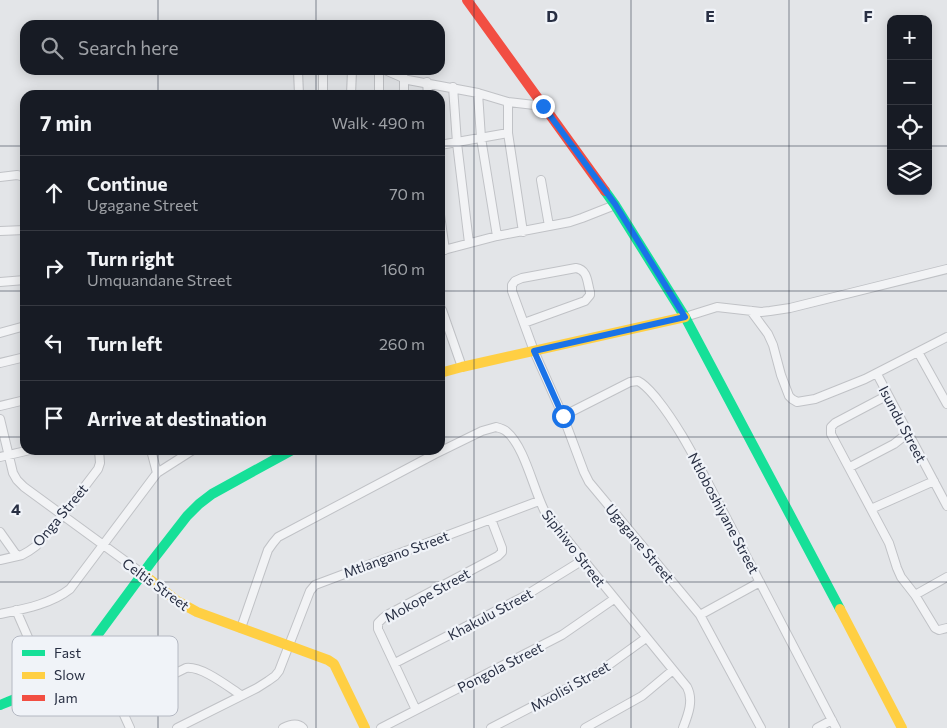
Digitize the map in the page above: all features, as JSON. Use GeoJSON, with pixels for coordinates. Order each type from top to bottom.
{"type":"FeatureCollection","features":[{"type":"Feature","properties":{"kind":"street"},"geometry":{"type":"LineString","coordinates":[[467,0],[615,204],[685,317],[902,728]]}},
{"type":"Feature","properties":{"kind":"street"},"geometry":{"type":"LineString","coordinates":[[298,75],[298,90]]}},
{"type":"Feature","properties":{"kind":"street"},"geometry":{"type":"LineString","coordinates":[[323,75],[323,90]]}},
{"type":"Feature","properties":{"kind":"street"},"geometry":{"type":"LineString","coordinates":[[351,90],[352,75]]}},
{"type":"Feature","properties":{"kind":"street"},"geometry":{"type":"LineString","coordinates":[[379,75],[379,90]]}},
{"type":"Feature","properties":{"kind":"street"},"geometry":{"type":"LineString","coordinates":[[397,75],[478,93],[508,102],[543,106]]}},
{"type":"Feature","properties":{"kind":"street"},"geometry":{"type":"LineString","coordinates":[[404,78],[404,90]]}},
{"type":"Feature","properties":{"kind":"street"},"geometry":{"type":"LineString","coordinates":[[427,82],[428,90]]}},
{"type":"Feature","properties":{"kind":"street"},"geometry":{"type":"LineString","coordinates":[[453,88],[457,143],[469,243]]}},
{"type":"Feature","properties":{"kind":"street"},"geometry":{"type":"LineString","coordinates":[[478,93],[481,138],[497,236]]}},
{"type":"Feature","properties":{"kind":"street"},"geometry":{"type":"LineString","coordinates":[[508,102],[508,133],[523,232]]}},
{"type":"Feature","properties":{"kind":"street"},"geometry":{"type":"LineString","coordinates":[[445,144],[508,133]]}},
{"type":"Feature","properties":{"kind":"street"},"geometry":{"type":"LineString","coordinates":[[0,177],[20,176]]}},
{"type":"Feature","properties":{"kind":"street"},"geometry":{"type":"LineString","coordinates":[[541,180],[549,226]]}},
{"type":"Feature","properties":{"kind":"street"},"geometry":{"type":"LineString","coordinates":[[445,249],[582,218],[615,204]]}},
{"type":"Feature","properties":{"kind":"street"},"geometry":{"type":"LineString","coordinates":[[0,231],[20,230]]}},
{"type":"Feature","properties":{"kind":"street","name":"Ugagane Street"},"geometry":{"type":"LineString","coordinates":[[524,322],[585,301],[590,292],[584,272],[576,268],[522,278],[515,281],[512,285],[512,291],[534,351],[563,416],[589,482],[700,614],[761,728]]}},
{"type":"Feature","properties":{"kind":"street"},"geometry":{"type":"LineString","coordinates":[[445,371],[462,366],[685,317],[717,307],[752,311],[790,308],[947,269]]}},
{"type":"Feature","properties":{"kind":"street"},"geometry":{"type":"LineString","coordinates":[[0,282],[20,280]]}},
{"type":"Feature","properties":{"kind":"street"},"geometry":{"type":"LineString","coordinates":[[752,311],[768,334],[785,387],[789,396],[794,401],[800,402],[815,399],[877,374]]}},
{"type":"Feature","properties":{"kind":"street"},"geometry":{"type":"LineString","coordinates":[[445,318],[462,366]]}},
{"type":"Feature","properties":{"kind":"street"},"geometry":{"type":"LineString","coordinates":[[0,333],[20,327]]}},
{"type":"Feature","properties":{"kind":"street","name":"Isundu Street"},"geometry":{"type":"LineString","coordinates":[[947,337],[877,374],[947,506]]}},
{"type":"Feature","properties":{"kind":"street"},"geometry":{"type":"LineString","coordinates":[[918,352],[947,404]]}},
{"type":"Feature","properties":{"kind":"street"},"geometry":{"type":"LineString","coordinates":[[0,363],[20,358]]}},
{"type":"Feature","properties":{"kind":"street","name":"Ntloboshiyane Street"},"geometry":{"type":"LineString","coordinates":[[563,416],[630,382],[638,381],[643,384],[669,414],[684,439],[836,728]]}},
{"type":"Feature","properties":{"kind":"street"},"geometry":{"type":"LineString","coordinates":[[888,395],[835,423],[831,427],[831,434],[889,543],[901,577],[915,595],[935,628],[939,630],[947,628]]}},
{"type":"Feature","properties":{"kind":"street"},"geometry":{"type":"LineString","coordinates":[[0,406],[20,401]]}},
{"type":"Feature","properties":{"kind":"street","name":"Celtis Street"},"geometry":{"type":"LineString","coordinates":[[0,420],[13,473],[24,487],[143,574],[158,588],[188,608],[324,658],[334,664],[365,728]]}},
{"type":"Feature","properties":{"kind":"street","name":"Siphiwo Street"},"geometry":{"type":"LineString","coordinates":[[445,449],[482,431],[496,427],[505,430],[511,436],[521,454],[539,501],[549,519],[687,687],[691,702],[683,728]]}},
{"type":"Feature","properties":{"kind":"street"},"geometry":{"type":"LineString","coordinates":[[850,468],[894,444],[908,433]]}},
{"type":"Feature","properties":{"kind":"street"},"geometry":{"type":"LineString","coordinates":[[0,457],[20,452]]}},
{"type":"Feature","properties":{"kind":"street","name":"Onga Street"},"geometry":{"type":"LineString","coordinates":[[0,560],[17,556],[36,546],[63,515],[99,466],[100,455]]}},
{"type":"Feature","properties":{"kind":"street"},"geometry":{"type":"LineString","coordinates":[[152,455],[157,474]]}},
{"type":"Feature","properties":{"kind":"street"},"geometry":{"type":"LineString","coordinates":[[0,614],[42,604],[64,594],[157,474],[186,455]]}},
{"type":"Feature","properties":{"kind":"street"},"geometry":{"type":"LineString","coordinates":[[98,636],[143,574],[199,504],[212,494],[283,455]]}},
{"type":"Feature","properties":{"kind":"street","name":"Siphiwo Street"},"geometry":{"type":"LineString","coordinates":[[241,628],[268,550],[278,537],[433,455]]}},
{"type":"Feature","properties":{"kind":"street"},"geometry":{"type":"LineString","coordinates":[[871,509],[934,481]]}},
{"type":"Feature","properties":{"kind":"street"},"geometry":{"type":"LineString","coordinates":[[939,491],[947,486]]}},
{"type":"Feature","properties":{"kind":"street","name":"Mtlangano Street"},"geometry":{"type":"LineString","coordinates":[[177,728],[268,682],[275,676],[279,671],[310,591],[321,581],[539,501]]}},
{"type":"Feature","properties":{"kind":"street","name":"Mokope Street"},"geometry":{"type":"LineString","coordinates":[[416,710],[377,626],[379,621],[387,615],[498,556],[502,552],[502,548],[491,520]]}},
{"type":"Feature","properties":{"kind":"street"},"geometry":{"type":"LineString","coordinates":[[0,532],[17,556]]}},
{"type":"Feature","properties":{"kind":"street","name":"Khakulu Street"},"geometry":{"type":"LineString","coordinates":[[394,663],[523,597],[583,560]]}},
{"type":"Feature","properties":{"kind":"street"},"geometry":{"type":"LineString","coordinates":[[915,595],[947,577]]}},
{"type":"Feature","properties":{"kind":"street"},"geometry":{"type":"LineString","coordinates":[[700,614],[760,582]]}},
{"type":"Feature","properties":{"kind":"street","name":"Pongola Street"},"geometry":{"type":"LineString","coordinates":[[381,728],[562,635],[614,599]]}},
{"type":"Feature","properties":{"kind":"street"},"geometry":{"type":"LineString","coordinates":[[16,610],[27,636]]}},
{"type":"Feature","properties":{"kind":"street","name":"Mxolisi Street"},"geometry":{"type":"LineString","coordinates":[[491,728],[599,672],[646,638]]}},
{"type":"Feature","properties":{"kind":"street"},"geometry":{"type":"LineString","coordinates":[[178,672],[192,667],[204,671],[241,695]]}},
{"type":"Feature","properties":{"kind":"street"},"geometry":{"type":"LineString","coordinates":[[585,728],[642,696],[673,670]]}},
{"type":"Feature","properties":{"kind":"street"},"geometry":{"type":"LineString","coordinates":[[0,705],[12,700]]}},
{"type":"Feature","properties":{"kind":"street"},"geometry":{"type":"LineString","coordinates":[[125,716],[130,728]]}},
{"type":"Feature","properties":{"kind":"street"},"geometry":{"type":"LineString","coordinates":[[817,728],[832,720]]}},
{"type":"Feature","properties":{"kind":"street"},"geometry":{"type":"LineString","coordinates":[[283,728],[292,724],[298,724],[303,728]]}},
{"type":"Feature","properties":{"kind":"traffic: fast"},"geometry":{"type":"LineString","coordinates":[[605,191],[685,317],[840,609]]}},
{"type":"Feature","properties":{"kind":"traffic: fast"},"geometry":{"type":"LineString","coordinates":[[97,636],[152,561],[187,516],[199,504],[212,494],[283,455]]}},
{"type":"Feature","properties":{"kind":"traffic: fast"},"geometry":{"type":"LineString","coordinates":[[0,705],[12,700]]}},
{"type":"Feature","properties":{"kind":"traffic: slow"},"geometry":{"type":"LineString","coordinates":[[445,372],[685,317]]}},
{"type":"Feature","properties":{"kind":"traffic: slow"},"geometry":{"type":"LineString","coordinates":[[143,574],[177,601],[197,612],[328,660],[334,664],[365,728]]}},
{"type":"Feature","properties":{"kind":"traffic: slow"},"geometry":{"type":"LineString","coordinates":[[840,609],[902,728]]}},
{"type":"Feature","properties":{"kind":"traffic: jam"},"geometry":{"type":"LineString","coordinates":[[467,0],[605,191]]}},
{"type":"Feature","properties":{"kind":"route"},"geometry":{"type":"LineString","coordinates":[[543,106],[615,204],[685,317],[534,351],[563,416]]}}]}
